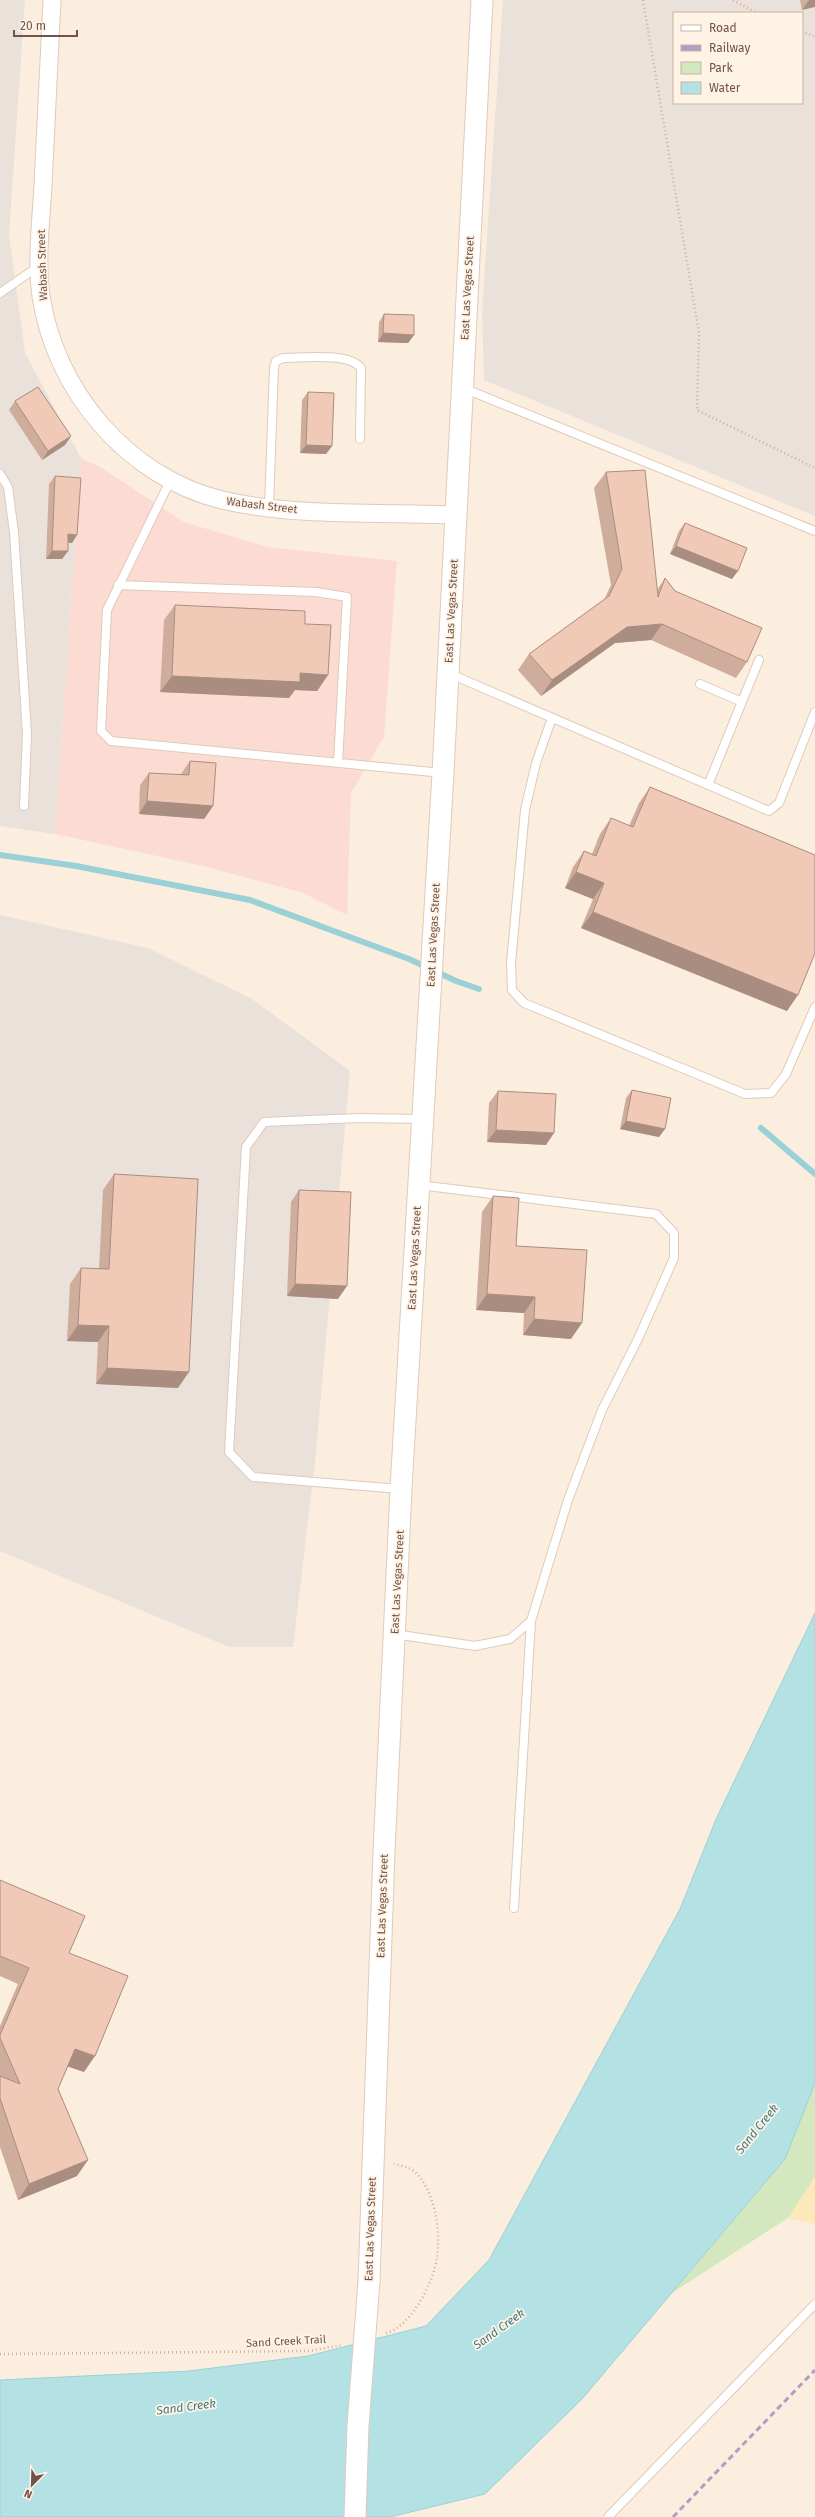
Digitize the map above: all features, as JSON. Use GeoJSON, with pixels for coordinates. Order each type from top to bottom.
{"type":"FeatureCollection","features":[{"type":"Feature","properties":{"kind":"street","name":"Wabash Street"},"geometry":{"type":"LineString","coordinates":[[52,0],[40,265],[41,295],[47,325],[58,360],[73,389],[93,417],[117,442],[143,462],[171,479],[220,499],[269,507],[456,515]]}},
{"type":"Feature","properties":{"kind":"street","name":"East Las Vegas Street"},"geometry":{"type":"LineString","coordinates":[[355,2517],[358,2426],[369,2280],[383,1882],[401,1489],[443,773],[482,0]]}},
{"type":"Feature","properties":{"kind":"lane"},"geometry":{"type":"LineString","coordinates":[[0,292],[40,265]]}},
{"type":"Feature","properties":{"kind":"lane"},"geometry":{"type":"LineString","coordinates":[[269,507],[274,367],[276,361],[283,358],[347,358],[357,362],[361,368],[360,439]]}},
{"type":"Feature","properties":{"kind":"lane"},"geometry":{"type":"LineString","coordinates":[[462,388],[815,532]]}},
{"type":"Feature","properties":{"kind":"lane"},"geometry":{"type":"LineString","coordinates":[[0,474],[8,488],[14,532],[28,734],[24,806]]}},
{"type":"Feature","properties":{"kind":"lane"},"geometry":{"type":"LineString","coordinates":[[171,479],[107,610],[101,732],[111,741],[443,773]]}},
{"type":"Feature","properties":{"kind":"lane"},"geometry":{"type":"LineString","coordinates":[[118,585],[316,592],[347,597],[338,763]]}},
{"type":"Feature","properties":{"kind":"lane"},"geometry":{"type":"LineString","coordinates":[[708,785],[759,660]]}},
{"type":"Feature","properties":{"kind":"lane"},"geometry":{"type":"LineString","coordinates":[[448,673],[769,811],[779,803],[815,712]]}},
{"type":"Feature","properties":{"kind":"lane"},"geometry":{"type":"LineString","coordinates":[[700,684],[742,702]]}},
{"type":"Feature","properties":{"kind":"lane"},"geometry":{"type":"LineString","coordinates":[[552,718],[536,763],[525,810],[511,963],[512,990],[524,1003],[745,1094],[771,1093],[786,1074],[815,1007]]}},
{"type":"Feature","properties":{"kind":"lane"},"geometry":{"type":"LineString","coordinates":[[401,1489],[253,1477],[229,1452],[246,1147],[264,1122],[359,1118],[422,1119]]}},
{"type":"Feature","properties":{"kind":"lane"},"geometry":{"type":"LineString","coordinates":[[418,1185],[656,1214],[674,1233],[674,1258],[638,1339],[602,1410],[568,1500],[531,1621],[514,1908]]}},
{"type":"Feature","properties":{"kind":"lane"},"geometry":{"type":"LineString","coordinates":[[394,1634],[475,1646],[510,1639],[531,1621]]}},
{"type":"Feature","properties":{"kind":"lane"},"geometry":{"type":"LineString","coordinates":[[608,2517],[815,2304]]}},
{"type":"Feature","properties":{"kind":"path"},"geometry":{"type":"LineString","coordinates":[[643,0],[698,333],[697,410],[815,468]]}},
{"type":"Feature","properties":{"kind":"path"},"geometry":{"type":"LineString","coordinates":[[732,0],[755,12]]}},
{"type":"Feature","properties":{"kind":"path"},"geometry":{"type":"LineString","coordinates":[[803,31],[815,37]]}},
{"type":"Feature","properties":{"kind":"path"},"geometry":{"type":"LineString","coordinates":[[381,2335],[396,2331],[415,2310],[432,2276],[437,2257],[438,2229],[429,2192],[416,2173],[406,2167],[393,2164],[393,2172]]}},
{"type":"Feature","properties":{"kind":"path","name":"Sand Creek Trail"},"geometry":{"type":"LineString","coordinates":[[0,2354],[309,2350],[351,2342]]}},
{"type":"Feature","properties":{"kind":"shaded area"},"geometry":{"type":"Polygon","coordinates":[[[0,0],[25,0],[9,235],[25,353],[81,458],[55,834],[0,826],[0,0]]]}},
{"type":"Feature","properties":{"kind":"shaded area"},"geometry":{"type":"Polygon","coordinates":[[[503,0],[815,0],[815,516],[484,380],[482,312],[503,0]]]}},
{"type":"Feature","properties":{"kind":"shaded area"},"geometry":{"type":"Polygon","coordinates":[[[81,458],[102,468],[184,522],[268,547],[397,561],[384,737],[351,793],[347,915],[303,893],[203,866],[55,834],[81,458]]]}},
{"type":"Feature","properties":{"kind":"shaded area"},"geometry":{"type":"Polygon","coordinates":[[[0,915],[148,948],[252,999],[350,1071],[315,1462],[293,1647],[229,1647],[0,1551],[0,915]]]}},
{"type":"Feature","properties":{"kind":"green space"},"geometry":{"type":"Polygon","coordinates":[[[815,2083],[815,2177],[788,2218],[672,2293],[785,2159],[815,2083]]]}},
{"type":"Feature","properties":{"kind":"sand"},"geometry":{"type":"Polygon","coordinates":[[[815,2177],[815,2224],[788,2218],[815,2177]]]}},
{"type":"Feature","properties":{"kind":"water","name":"Sand Creek"},"geometry":{"type":"Polygon","coordinates":[[[815,1613],[815,2083],[785,2159],[582,2399],[485,2494],[390,2517],[0,2517],[0,2380],[189,2371],[308,2356],[426,2326],[489,2260],[680,1909],[717,1817],[815,1613]]]}},
{"type":"Feature","properties":{"kind":"building"},"geometry":{"type":"Polygon","coordinates":[[[384,314],[414,315],[414,335],[383,333],[384,314]]]}},
{"type":"Feature","properties":{"kind":"building"},"geometry":{"type":"Polygon","coordinates":[[[38,387],[71,436],[48,451],[15,401],[38,387]]]}},
{"type":"Feature","properties":{"kind":"building"},"geometry":{"type":"Polygon","coordinates":[[[308,392],[334,393],[332,446],[306,445],[308,392]]]}},
{"type":"Feature","properties":{"kind":"building"},"geometry":{"type":"Polygon","coordinates":[[[645,470],[658,597],[665,578],[675,591],[762,628],[747,662],[662,624],[627,627],[552,680],[529,654],[609,596],[622,569],[606,472],[645,470]]]}},
{"type":"Feature","properties":{"kind":"building"},"geometry":{"type":"Polygon","coordinates":[[[55,476],[81,478],[77,535],[68,534],[68,551],[52,551],[55,476]]]}},
{"type":"Feature","properties":{"kind":"building"},"geometry":{"type":"Polygon","coordinates":[[[685,523],[747,548],[738,571],[676,546],[685,523]]]}},
{"type":"Feature","properties":{"kind":"building"},"geometry":{"type":"Polygon","coordinates":[[[175,605],[305,611],[305,624],[331,625],[328,675],[300,673],[300,682],[172,676],[175,605]]]}},
{"type":"Feature","properties":{"kind":"building"},"geometry":{"type":"Polygon","coordinates":[[[190,761],[216,763],[213,806],[147,801],[149,773],[189,775],[190,761]]]}},
{"type":"Feature","properties":{"kind":"building"},"geometry":{"type":"Polygon","coordinates":[[[650,787],[815,855],[815,953],[798,995],[593,912],[604,883],[576,872],[584,851],[596,856],[611,818],[633,827],[650,787]]]}},
{"type":"Feature","properties":{"kind":"building"},"geometry":{"type":"Polygon","coordinates":[[[632,1090],[671,1098],[665,1129],[626,1121],[632,1090]]]}},
{"type":"Feature","properties":{"kind":"building"},"geometry":{"type":"Polygon","coordinates":[[[498,1091],[556,1094],[554,1133],[496,1130],[498,1091]]]}},
{"type":"Feature","properties":{"kind":"building"},"geometry":{"type":"Polygon","coordinates":[[[114,1174],[198,1179],[189,1372],[107,1368],[109,1326],[78,1325],[81,1268],[109,1269],[114,1174]]]}},
{"type":"Feature","properties":{"kind":"building"},"geometry":{"type":"Polygon","coordinates":[[[299,1190],[351,1192],[347,1286],[295,1284],[299,1190]]]}},
{"type":"Feature","properties":{"kind":"building"},"geometry":{"type":"Polygon","coordinates":[[[493,1196],[519,1198],[516,1246],[587,1250],[582,1323],[534,1319],[535,1297],[487,1294],[493,1196]]]}},
{"type":"Feature","properties":{"kind":"building"},"geometry":{"type":"Polygon","coordinates":[[[0,1880],[85,1916],[69,1953],[128,1976],[95,2056],[75,2049],[58,2089],[88,2160],[29,2184],[0,2098],[0,2076],[20,2084],[0,2035],[29,1968],[0,1956],[0,1880]]]}},
{"type":"Feature","properties":{"kind":"waterway"},"geometry":{"type":"LineString","coordinates":[[0,855],[76,866],[250,900],[409,959],[456,981],[479,989]]}},
{"type":"Feature","properties":{"kind":"waterway"},"geometry":{"type":"LineString","coordinates":[[761,1128],[815,1174]]}},
{"type":"Feature","properties":{"kind":"railway"},"geometry":{"type":"LineString","coordinates":[[673,2517],[815,2370]]}}]}
